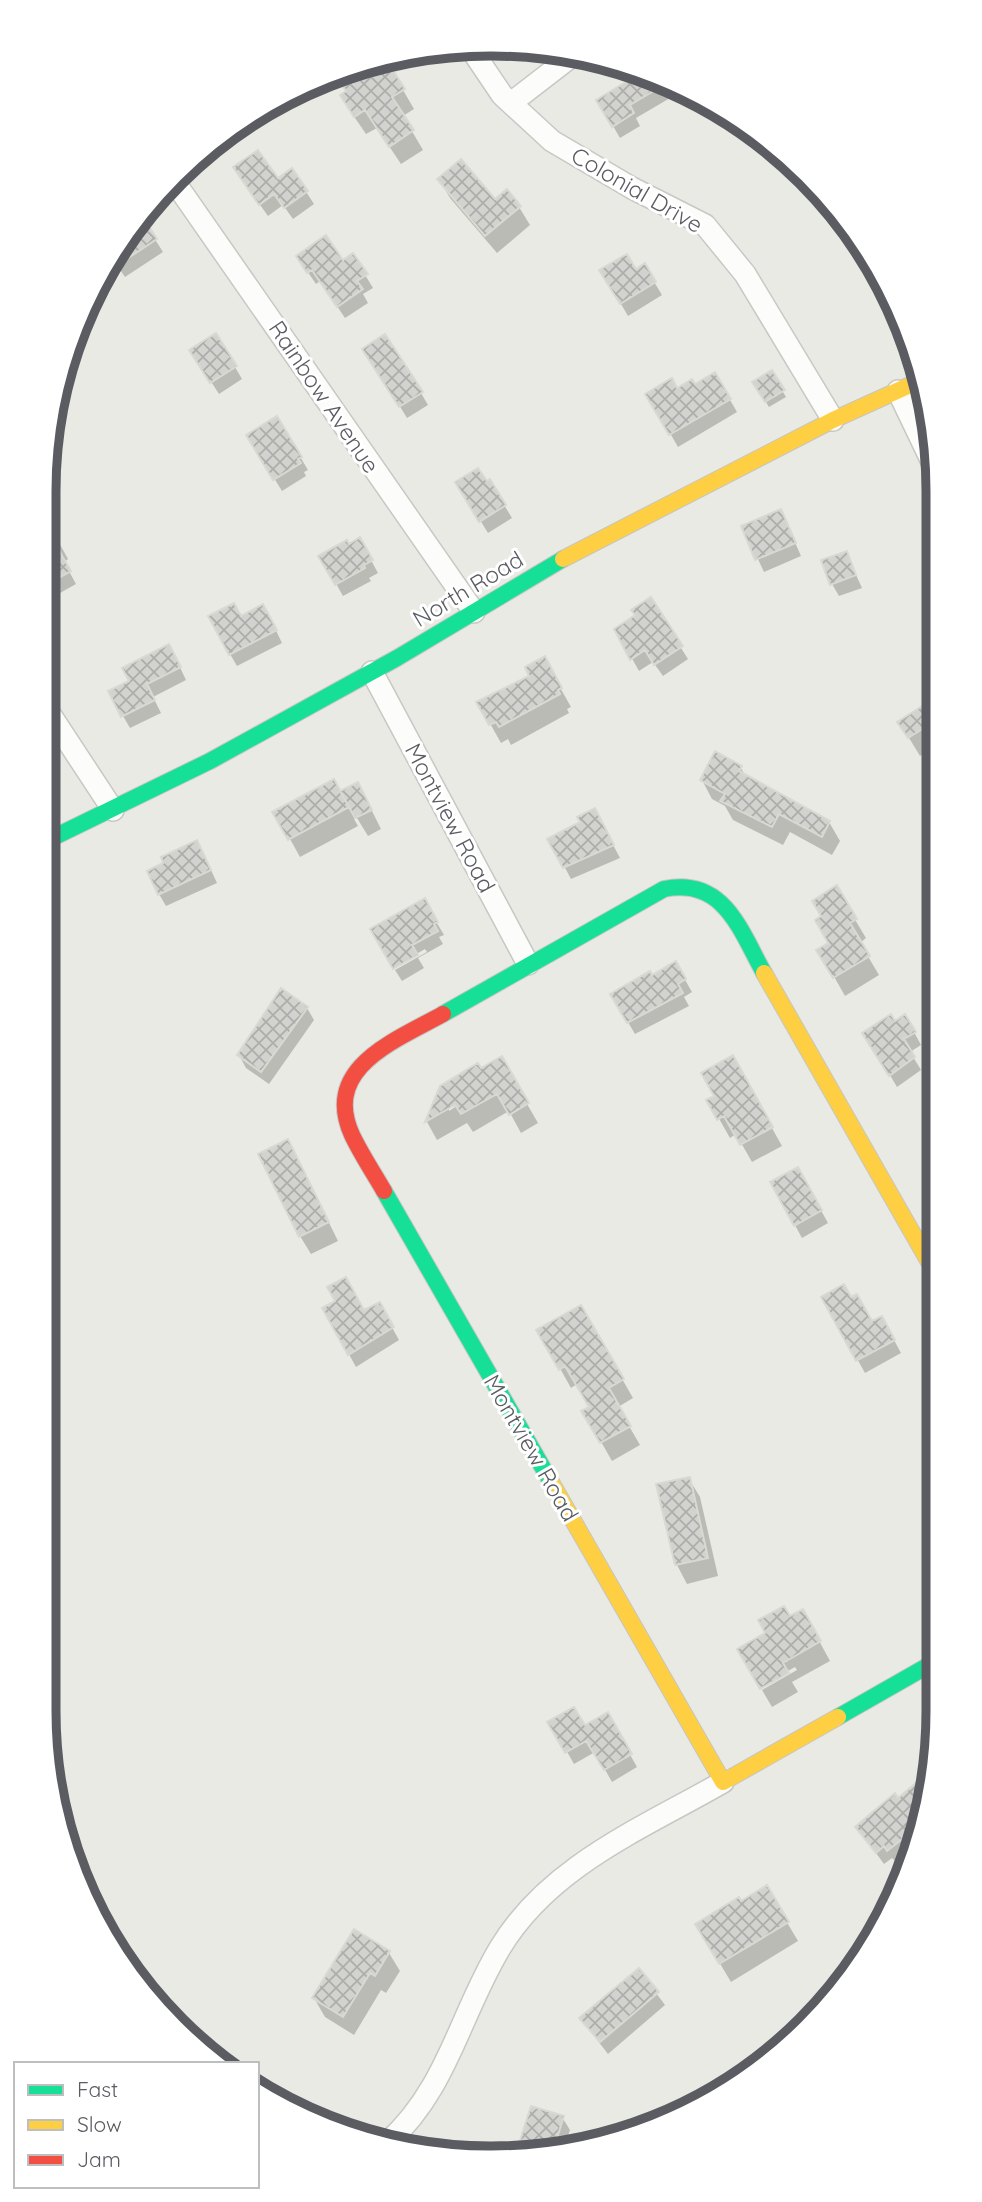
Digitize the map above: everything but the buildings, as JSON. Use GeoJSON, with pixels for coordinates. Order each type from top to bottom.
{"type":"FeatureCollection","features":[{"type":"Feature","properties":{"kind":"street","name":"Colonial Drive"},"geometry":{"type":"LineString","coordinates":[[477,57],[510,103],[551,141],[632,188],[705,225],[745,274],[833,420]]}},
{"type":"Feature","properties":{"kind":"street"},"geometry":{"type":"LineString","coordinates":[[510,103],[564,62]]}},
{"type":"Feature","properties":{"kind":"street","name":"Rainbow Avenue"},"geometry":{"type":"LineString","coordinates":[[179,188],[474,612]]}},
{"type":"Feature","properties":{"kind":"street","name":"North Road"},"geometry":{"type":"LineString","coordinates":[[56,836],[210,761],[372,672],[574,552],[833,420],[913,384]]}},
{"type":"Feature","properties":{"kind":"street"},"geometry":{"type":"LineString","coordinates":[[898,391],[923,443]]}},
{"type":"Feature","properties":{"kind":"street","name":"Montview Road"},"geometry":{"type":"LineString","coordinates":[[372,672],[528,964]]}},
{"type":"Feature","properties":{"kind":"street"},"geometry":{"type":"LineString","coordinates":[[56,723],[113,810]]}},
{"type":"Feature","properties":{"kind":"street","name":"Montview Road"},"geometry":{"type":"LineString","coordinates":[[723,1782],[359,1147],[345,1115],[348,1084],[366,1058],[528,964],[664,889],[689,887],[713,895],[730,913],[926,1257]]}},
{"type":"Feature","properties":{"kind":"street"},"geometry":{"type":"LineString","coordinates":[[394,2135],[425,2101],[455,2046],[500,1947],[533,1902],[567,1872],[926,1667]]}},
{"type":"Feature","properties":{"kind":"traffic: fast"},"geometry":{"type":"LineString","coordinates":[[56,836],[210,761],[397,658],[563,559]]}},
{"type":"Feature","properties":{"kind":"traffic: fast"},"geometry":{"type":"LineString","coordinates":[[443,1014],[664,889],[685,887],[702,891],[716,899],[738,924],[764,973]]}},
{"type":"Feature","properties":{"kind":"traffic: fast"},"geometry":{"type":"LineString","coordinates":[[384,1191],[551,1482]]}},
{"type":"Feature","properties":{"kind":"traffic: fast"},"geometry":{"type":"LineString","coordinates":[[838,1717],[926,1667]]}},
{"type":"Feature","properties":{"kind":"traffic: slow"},"geometry":{"type":"LineString","coordinates":[[563,559],[833,420],[912,384]]}},
{"type":"Feature","properties":{"kind":"traffic: slow"},"geometry":{"type":"LineString","coordinates":[[764,973],[926,1257]]}},
{"type":"Feature","properties":{"kind":"traffic: slow"},"geometry":{"type":"LineString","coordinates":[[551,1482],[723,1782],[838,1717]]}},
{"type":"Feature","properties":{"kind":"traffic: jam"},"geometry":{"type":"LineString","coordinates":[[384,1191],[352,1135],[345,1111],[347,1091],[355,1074],[369,1059],[405,1034],[443,1014]]}}]}
